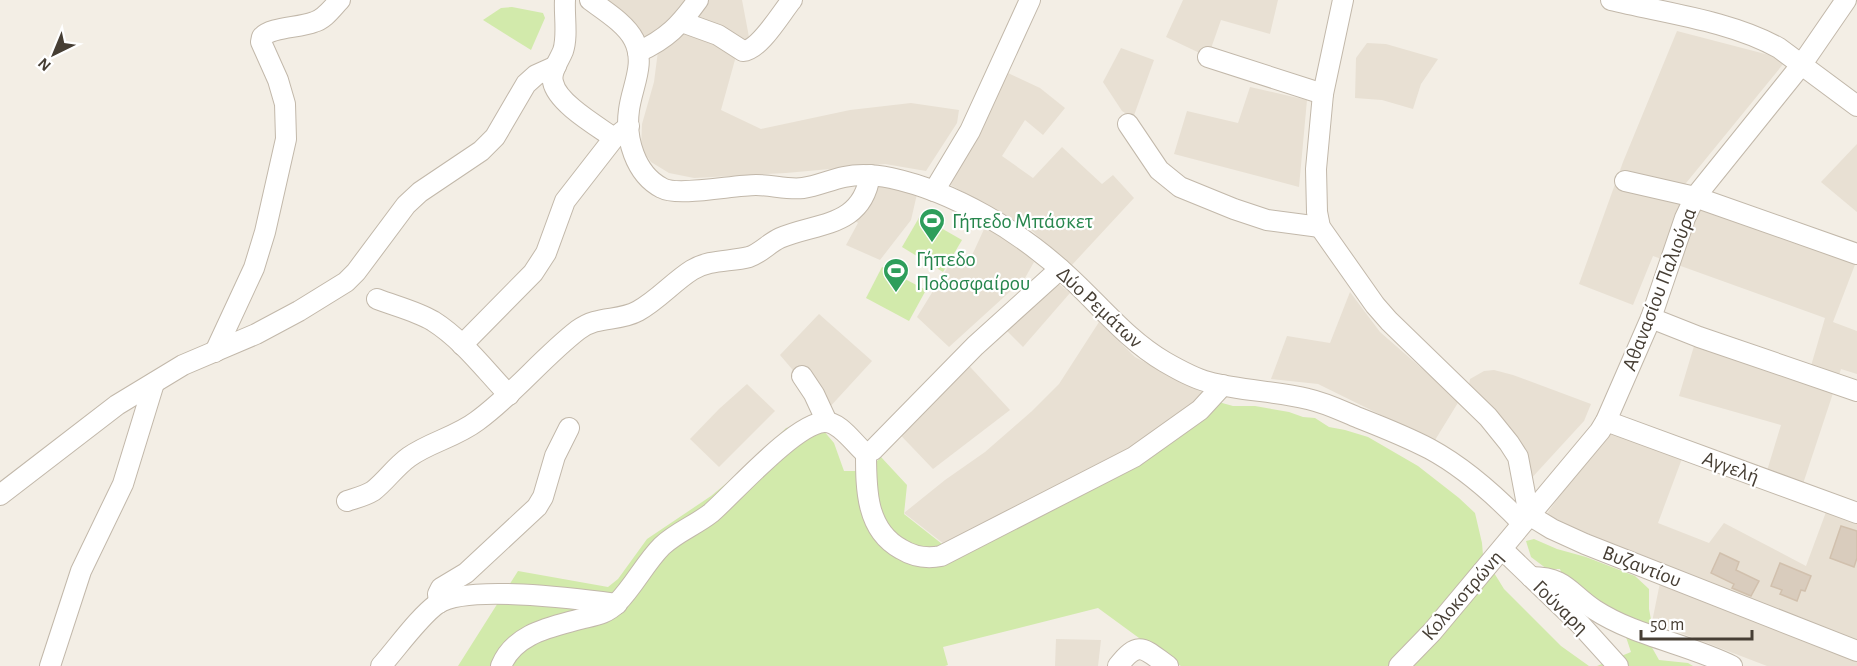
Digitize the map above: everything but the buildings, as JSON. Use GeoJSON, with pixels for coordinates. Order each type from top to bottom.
{"type":"FeatureCollection","features":[{"type":"Feature","properties":{"kind":"street"},"geometry":{"type":"LineString","coordinates":[[216,352],[254,268],[265,232],[286,139],[285,104],[278,80],[261,42],[262,37],[270,31],[296,28],[315,22],[326,15],[340,0]]}},
{"type":"Feature","properties":{"kind":"street"},"geometry":{"type":"LineString","coordinates":[[462,345],[532,273],[550,244],[565,201],[622,132],[586,119],[559,94],[553,83],[552,77],[564,44],[565,0]]}},
{"type":"Feature","properties":{"kind":"street"},"geometry":{"type":"LineString","coordinates":[[590,0],[630,33],[638,52],[658,43],[682,22],[698,0]]}},
{"type":"Feature","properties":{"kind":"street"},"geometry":{"type":"LineString","coordinates":[[682,22],[718,35],[743,51],[748,51],[760,40],[792,0]]}},
{"type":"Feature","properties":{"kind":"street"},"geometry":{"type":"LineString","coordinates":[[934,191],[970,131],[1030,0]]}},
{"type":"Feature","properties":{"kind":"street"},"geometry":{"type":"LineString","coordinates":[[1343,0],[1323,94],[1316,169],[1316,202],[1320,227],[1389,321],[1488,417],[1509,443],[1518,457],[1526,519]]}},
{"type":"Feature","properties":{"kind":"street"},"geometry":{"type":"LineString","coordinates":[[1611,0],[1716,25],[1759,38],[1779,48],[1857,106]]}},
{"type":"Feature","properties":{"kind":"street","name":"Αθανασίου Παλιούρα"},"geometry":{"type":"LineString","coordinates":[[1526,519],[1592,441],[1606,421],[1651,318],[1685,218],[1695,197],[1802,64],[1846,0]]}},
{"type":"Feature","properties":{"kind":"street","name":"Δύο Ρεμάτων"},"geometry":{"type":"LineString","coordinates":[[638,52],[639,68],[622,132],[643,171],[653,183],[670,192],[756,185],[801,188],[843,177],[870,176],[888,177],[934,191],[1004,228],[1060,269],[1126,334],[1146,350],[1188,374],[1223,385],[1312,399],[1341,410],[1413,441],[1456,465],[1526,519]]}},
{"type":"Feature","properties":{"kind":"street"},"geometry":{"type":"LineString","coordinates":[[1208,57],[1323,94]]}},
{"type":"Feature","properties":{"kind":"street"},"geometry":{"type":"LineString","coordinates":[[0,495],[117,405],[183,365],[256,334],[291,316],[346,282],[357,272],[412,199],[482,151],[495,137],[526,84],[536,75],[556,66]]}},
{"type":"Feature","properties":{"kind":"street"},"geometry":{"type":"LineString","coordinates":[[1128,124],[1159,170],[1180,187],[1267,220],[1320,227]]}},
{"type":"Feature","properties":{"kind":"street"},"geometry":{"type":"LineString","coordinates":[[347,501],[372,492],[410,456],[461,432],[509,395],[558,347],[588,324],[598,320],[626,316],[638,311],[693,270],[706,264],[751,256],[782,238],[818,228],[845,216],[864,197],[870,176]]}},
{"type":"Feature","properties":{"kind":"street"},"geometry":{"type":"LineString","coordinates":[[1625,181],[1695,197],[1857,254]]}},
{"type":"Feature","properties":{"kind":"street"},"geometry":{"type":"LineString","coordinates":[[866,453],[873,450],[975,346],[1060,269]]}},
{"type":"Feature","properties":{"kind":"street"},"geometry":{"type":"LineString","coordinates":[[377,299],[432,321],[462,345],[509,395]]}},
{"type":"Feature","properties":{"kind":"street"},"geometry":{"type":"LineString","coordinates":[[1651,318],[1699,337],[1857,391]]}},
{"type":"Feature","properties":{"kind":"street"},"geometry":{"type":"LineString","coordinates":[[802,376],[814,394],[827,422],[840,429],[866,453],[868,501],[880,531],[894,545],[910,555],[929,558],[941,555],[1134,457],[1200,410],[1223,385]]}},
{"type":"Feature","properties":{"kind":"street"},"geometry":{"type":"LineString","coordinates":[[50,666],[81,571],[123,484],[154,383]]}},
{"type":"Feature","properties":{"kind":"street","name":"Αγγελή"},"geometry":{"type":"LineString","coordinates":[[1606,421],[1857,513]]}},
{"type":"Feature","properties":{"kind":"street"},"geometry":{"type":"LineString","coordinates":[[501,666],[512,649],[524,638],[537,631],[607,612],[616,604],[660,548],[675,535],[712,512],[793,438],[813,425],[827,422]]}},
{"type":"Feature","properties":{"kind":"street"},"geometry":{"type":"LineString","coordinates":[[439,603],[438,594],[441,588],[466,573],[537,507],[543,497],[555,456],[569,428]]}},
{"type":"Feature","properties":{"kind":"street","name":"Κολοκοτρώνη"},"geometry":{"type":"LineString","coordinates":[[1399,666],[1526,519]]}},
{"type":"Feature","properties":{"kind":"street","name":"Βυζαντίου"},"geometry":{"type":"LineString","coordinates":[[1526,519],[1857,651]]}},
{"type":"Feature","properties":{"kind":"street","name":"Γούναρη"},"geometry":{"type":"LineString","coordinates":[[1502,549],[1580,624],[1618,666]]}},
{"type":"Feature","properties":{"kind":"street"},"geometry":{"type":"LineString","coordinates":[[1531,577],[1556,580],[1611,620],[1688,647],[1732,666]]}},
{"type":"Feature","properties":{"kind":"street"},"geometry":{"type":"LineString","coordinates":[[381,666],[439,603],[461,597],[484,594],[568,598],[616,604]]}},
{"type":"Feature","properties":{"kind":"street"},"geometry":{"type":"LineString","coordinates":[[1386,666],[1427,621],[1447,612]]}},
{"type":"Feature","properties":{"kind":"street"},"geometry":{"type":"LineString","coordinates":[[1118,666],[1130,652],[1136,649],[1144,650],[1168,666]]}},
{"type":"Feature","properties":{"kind":"shaded area"},"geometry":{"type":"Polygon","coordinates":[[[606,0],[742,0],[749,37],[738,49],[721,110],[761,129],[850,110],[911,103],[959,110],[957,123],[926,171],[885,164],[694,178],[669,173],[651,162],[641,148],[642,124],[654,82],[658,51],[623,14],[606,0]]]}},
{"type":"Feature","properties":{"kind":"shaded area"},"geometry":{"type":"Polygon","coordinates":[[[1183,0],[1278,0],[1270,34],[1221,20],[1208,57],[1166,37],[1183,0]]]}},
{"type":"Feature","properties":{"kind":"shaded area"},"geometry":{"type":"Polygon","coordinates":[[[1677,31],[1773,56],[1784,63],[1682,188],[1856,262],[1833,322],[1857,331],[1857,374],[1841,369],[1799,496],[1857,520],[1857,666],[1767,666],[1652,622],[1663,568],[1546,515],[1607,429],[1683,456],[1658,523],[1709,543],[1724,523],[1806,566],[1826,512],[1796,498],[1766,474],[1781,425],[1679,396],[1694,346],[1806,383],[1825,318],[1653,256],[1633,305],[1579,284],[1623,162],[1677,31]]]}},
{"type":"Feature","properties":{"kind":"shaded area"},"geometry":{"type":"Polygon","coordinates":[[[1367,43],[1386,44],[1438,59],[1421,84],[1413,109],[1382,100],[1355,98],[1356,58],[1367,43]]]}},
{"type":"Feature","properties":{"kind":"shaded area"},"geometry":{"type":"Polygon","coordinates":[[[1121,48],[1154,60],[1133,118],[1122,111],[1103,82],[1121,48]]]}},
{"type":"Feature","properties":{"kind":"shaded area"},"geometry":{"type":"Polygon","coordinates":[[[1008,73],[1040,88],[1065,108],[1043,135],[1025,120],[1002,156],[1033,178],[1062,147],[1102,184],[1113,175],[1134,198],[1071,266],[1030,229],[945,182],[977,133],[1008,73]]]}},
{"type":"Feature","properties":{"kind":"shaded area"},"geometry":{"type":"Polygon","coordinates":[[[1250,87],[1307,100],[1299,187],[1174,154],[1187,111],[1238,123],[1250,87]]]}},
{"type":"Feature","properties":{"kind":"shaded area"},"geometry":{"type":"Polygon","coordinates":[[[1857,144],[1857,212],[1821,182],[1857,144]]]}},
{"type":"Feature","properties":{"kind":"shaded area"},"geometry":{"type":"Polygon","coordinates":[[[878,181],[917,194],[911,220],[880,260],[846,245],[858,223],[853,219],[876,191],[878,181]]]}},
{"type":"Feature","properties":{"kind":"shaded area"},"geometry":{"type":"Polygon","coordinates":[[[985,227],[1013,243],[1034,262],[1025,278],[949,347],[917,317],[954,257],[968,264],[985,227]]]}},
{"type":"Feature","properties":{"kind":"shaded area"},"geometry":{"type":"Polygon","coordinates":[[[1055,281],[1070,293],[1023,347],[1006,330],[1055,281]]]}},
{"type":"Feature","properties":{"kind":"shaded area"},"geometry":{"type":"Polygon","coordinates":[[[1350,292],[1380,332],[1459,401],[1432,445],[1379,414],[1318,384],[1271,379],[1287,336],[1330,343],[1350,292]]]}},
{"type":"Feature","properties":{"kind":"shaded area"},"geometry":{"type":"Polygon","coordinates":[[[819,314],[872,361],[827,410],[780,355],[819,314]]]}},
{"type":"Feature","properties":{"kind":"shaded area"},"geometry":{"type":"Polygon","coordinates":[[[1099,322],[1135,357],[1203,393],[1198,407],[1092,475],[944,544],[904,513],[985,452],[1032,411],[1059,384],[1099,322]]]}},
{"type":"Feature","properties":{"kind":"shaded area"},"geometry":{"type":"Polygon","coordinates":[[[960,356],[1010,410],[933,469],[888,422],[960,356]]]}},
{"type":"Feature","properties":{"kind":"shaded area"},"geometry":{"type":"Polygon","coordinates":[[[1494,370],[1591,404],[1584,421],[1528,482],[1469,386],[1470,379],[1484,371],[1494,370]]]}},
{"type":"Feature","properties":{"kind":"shaded area"},"geometry":{"type":"Polygon","coordinates":[[[747,384],[775,411],[719,467],[690,439],[747,384]]]}},
{"type":"Feature","properties":{"kind":"shaded area"},"geometry":{"type":"Polygon","coordinates":[[[1056,639],[1101,640],[1098,666],[1055,666],[1056,639]]]}},
{"type":"Feature","properties":{"kind":"green space"},"geometry":{"type":"Polygon","coordinates":[[[512,7],[543,13],[545,18],[531,50],[483,20],[501,8],[512,7]]]}},
{"type":"Feature","properties":{"kind":"green space","name":"Γήπεδο Μπάσκετ"},"geometry":{"type":"Polygon","coordinates":[[[920,216],[962,240],[943,272],[902,247],[920,216]]]}},
{"type":"Feature","properties":{"kind":"green space","name":"Γήπεδο Ποδοσφαίρου"},"geometry":{"type":"Polygon","coordinates":[[[882,267],[926,290],[909,321],[866,298],[882,267]]]}},
{"type":"Feature","properties":{"kind":"green space"},"geometry":{"type":"Polygon","coordinates":[[[1215,401],[1233,406],[1255,406],[1315,418],[1329,427],[1368,437],[1418,466],[1475,513],[1483,555],[1504,589],[1561,646],[1589,666],[1181,666],[1098,608],[943,647],[948,665],[945,666],[458,666],[518,571],[608,587],[618,579],[647,539],[711,496],[757,458],[786,428],[807,423],[823,430],[834,443],[844,471],[867,471],[881,457],[907,485],[904,514],[956,555],[1215,401]]]}},
{"type":"Feature","properties":{"kind":"green space"},"geometry":{"type":"Polygon","coordinates":[[[1534,539],[1635,576],[1649,589],[1652,625],[1650,644],[1659,660],[1688,663],[1693,666],[1597,666],[1631,652],[1624,631],[1564,581],[1560,569],[1547,569],[1531,557],[1526,541],[1534,539]]]}},
{"type":"Feature","properties":{"kind":"place","name":"Γήπεδο Μπάσκετ"},"geometry":{"type":"Point","coordinates":[932,244]}},
{"type":"Feature","properties":{"kind":"place","name":"Γήπεδο Ποδοσφαίρου"},"geometry":{"type":"Point","coordinates":[896,294]}}]}
